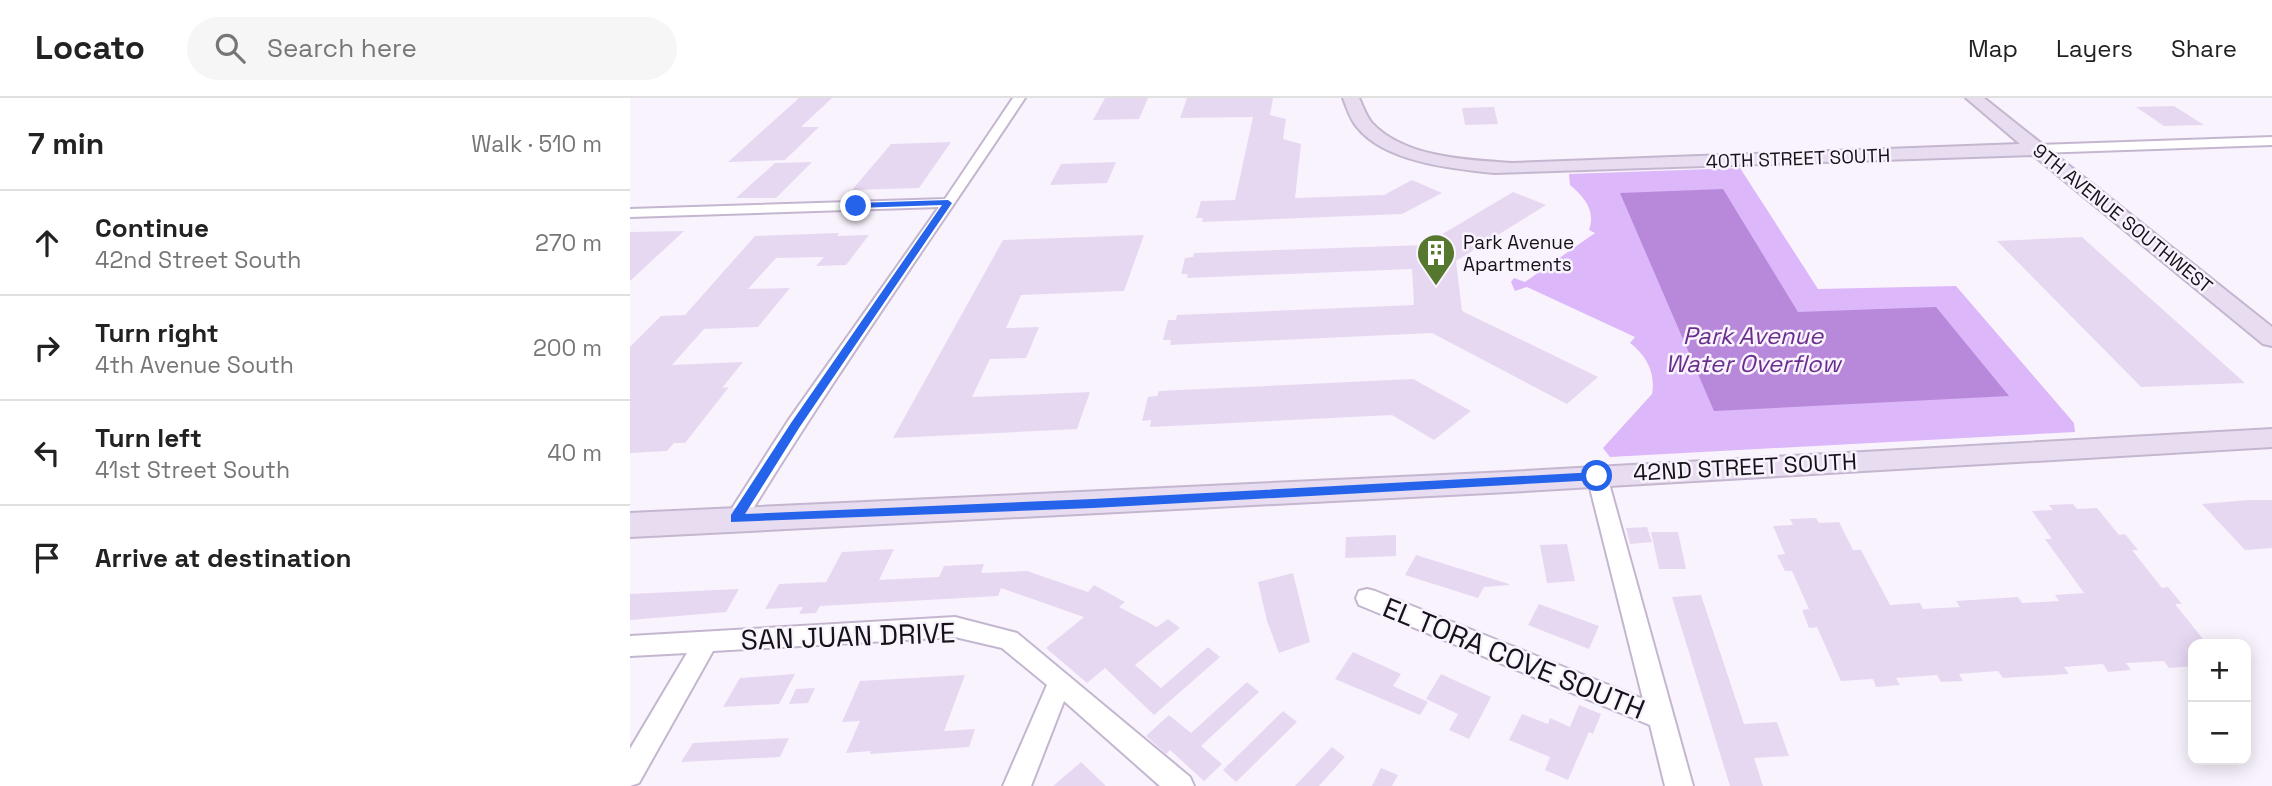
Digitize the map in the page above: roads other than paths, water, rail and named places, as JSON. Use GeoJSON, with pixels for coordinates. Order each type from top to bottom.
{"type":"FeatureCollection","features":[{"type":"Feature","properties":{"kind":"street"},"geometry":{"type":"LineString","coordinates":[[736,519],[795,425],[1019,98]]}},
{"type":"Feature","properties":{"kind":"street","name":"40TH STREET SOUTH"},"geometry":{"type":"LineString","coordinates":[[1351,98],[1363,125],[1379,137],[1441,160],[1512,169],[2272,141]]}},
{"type":"Feature","properties":{"kind":"street","name":"9TH AVENUE SOUTHWEST"},"geometry":{"type":"LineString","coordinates":[[1974,98],[2272,339]]}},
{"type":"Feature","properties":{"kind":"street"},"geometry":{"type":"LineString","coordinates":[[630,213],[948,203]]}},
{"type":"Feature","properties":{"kind":"street","name":"42ND STREET SOUTH"},"geometry":{"type":"LineString","coordinates":[[630,525],[1093,503],[2272,438]]}},
{"type":"Feature","properties":{"kind":"street"},"geometry":{"type":"LineString","coordinates":[[1597,476],[1679,786]]}},
{"type":"Feature","properties":{"kind":"street","name":"EL TORA COVE SOUTH"},"geometry":{"type":"LineString","coordinates":[[1367,598],[1661,718]]}},
{"type":"Feature","properties":{"kind":"street","name":"SAN JUAN DRIVE"},"geometry":{"type":"LineString","coordinates":[[630,646],[954,628],[1009,640],[1061,681],[1180,786]]}},
{"type":"Feature","properties":{"kind":"street"},"geometry":{"type":"LineString","coordinates":[[630,774],[706,641]]}},
{"type":"Feature","properties":{"kind":"street"},"geometry":{"type":"LineString","coordinates":[[1017,786],[1061,681]]}},
{"type":"Feature","properties":{"kind":"water","name":"Park Avenue Water Overflow"},"geometry":{"type":"Polygon","coordinates":[[[1723,189],[1798,312],[1936,307],[2009,396],[1714,411],[1620,193],[1723,189]]]}},
{"type":"Feature","properties":{"kind":"place","name":"Park Avenue Apartments"},"geometry":{"type":"Point","coordinates":[1436,287]}}]}
